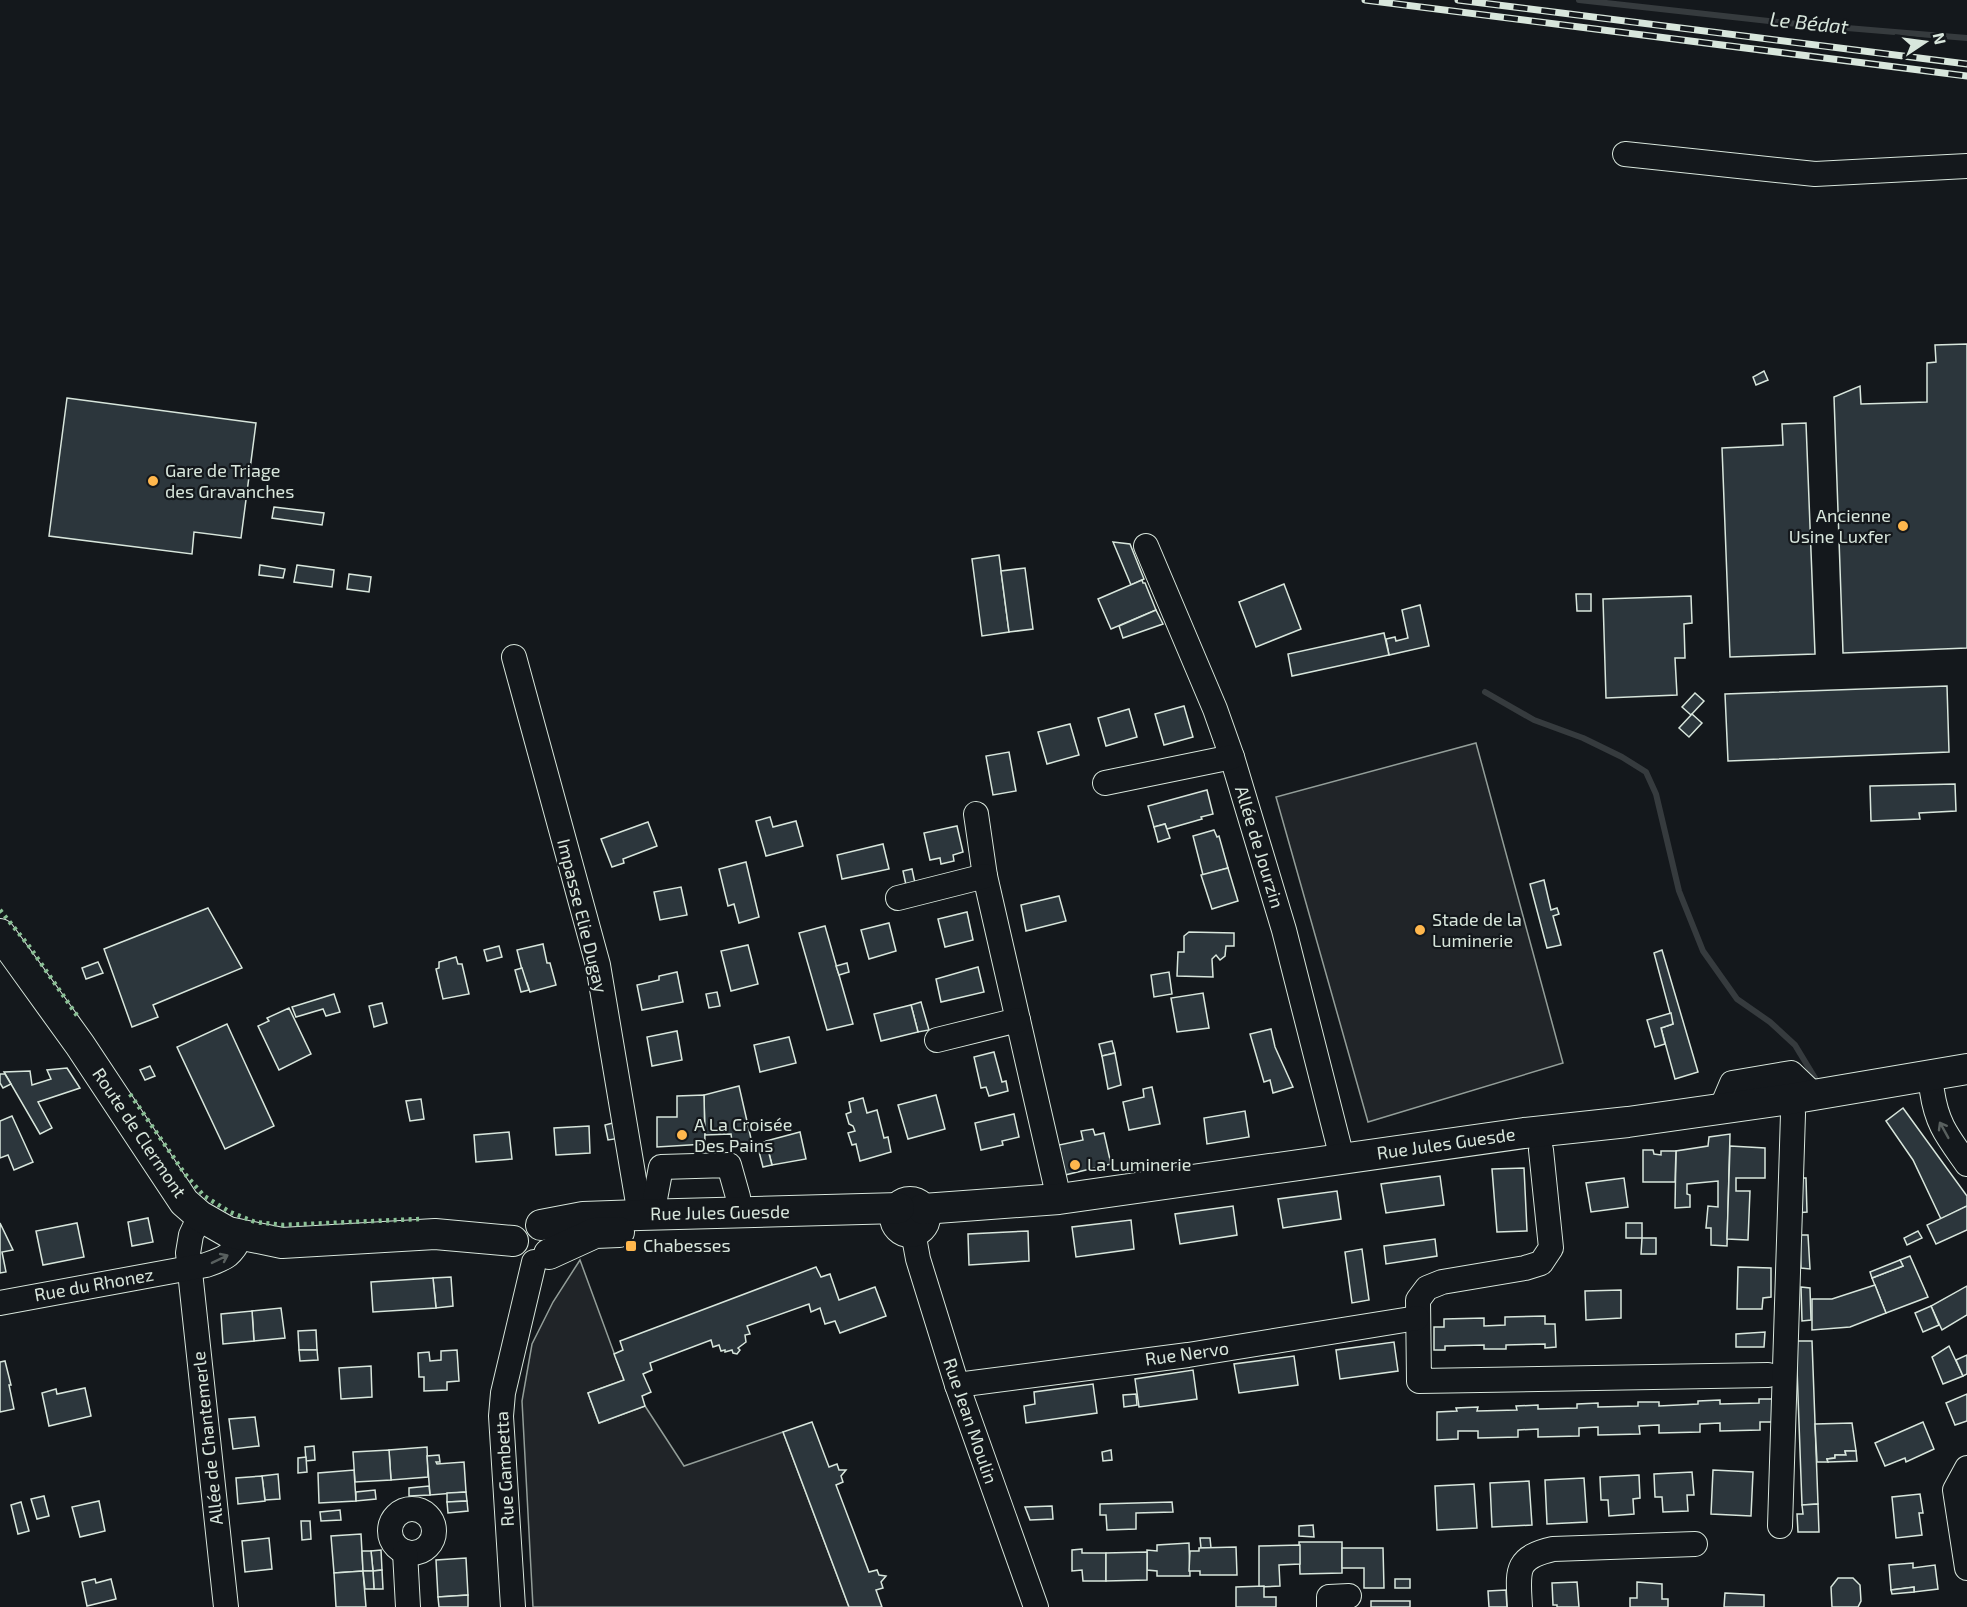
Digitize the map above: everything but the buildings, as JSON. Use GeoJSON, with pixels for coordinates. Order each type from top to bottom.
{"type":"FeatureCollection","features":[{"type":"Feature","properties":{"kind":"main road","name":"Route de Clermont"},"geometry":{"type":"LineString","coordinates":[[0,934],[80,1045],[184,1202],[200,1216],[228,1232],[282,1243],[435,1233],[513,1240]]}},
{"type":"Feature","properties":{"kind":"main road","name":"Rue Jules Guesde"},"geometry":{"type":"LineString","coordinates":[[542,1258],[595,1233],[1061,1216],[1541,1150],[1803,1105],[1967,1069]]}},
{"type":"Feature","properties":{"kind":"main road","name":"Rue Jules Guesde"},"geometry":{"type":"LineString","coordinates":[[541,1225],[583,1217],[648,1214],[739,1213],[911,1220],[1342,1158],[1721,1109],[1803,1105],[1967,1086]]}},
{"type":"Feature","properties":{"kind":"main road"},"geometry":{"type":"LineString","coordinates":[[529,1223],[541,1225],[550,1234],[552,1241],[542,1258],[523,1260],[513,1246],[515,1234],[523,1225],[529,1223]]}},
{"type":"Feature","properties":{"kind":"street"},"geometry":{"type":"LineString","coordinates":[[1625,154],[1815,174],[1967,166]]}},
{"type":"Feature","properties":{"kind":"street","name":"Allée de Jourzin"},"geometry":{"type":"LineString","coordinates":[[1146,546],[1207,690],[1232,757],[1284,930],[1342,1158]]}},
{"type":"Feature","properties":{"kind":"street","name":"Impasse Elie Dugay"},"geometry":{"type":"LineString","coordinates":[[514,657],[598,965],[648,1214]]}},
{"type":"Feature","properties":{"kind":"street"},"geometry":{"type":"LineString","coordinates":[[1105,783],[1232,757]]}},
{"type":"Feature","properties":{"kind":"street"},"geometry":{"type":"LineString","coordinates":[[976,814],[985,876],[1059,1199]]}},
{"type":"Feature","properties":{"kind":"street"},"geometry":{"type":"LineString","coordinates":[[898,898],[985,876]]}},
{"type":"Feature","properties":{"kind":"street"},"geometry":{"type":"LineString","coordinates":[[937,1040],[1018,1020]]}},
{"type":"Feature","properties":{"kind":"street"},"geometry":{"type":"LineString","coordinates":[[1932,1091],[1942,1128],[1967,1164]]}},
{"type":"Feature","properties":{"kind":"street"},"geometry":{"type":"LineString","coordinates":[[1780,1526],[1803,1105]]}},
{"type":"Feature","properties":{"kind":"street"},"geometry":{"type":"LineString","coordinates":[[1541,1150],[1551,1248],[1541,1263],[1525,1268],[1442,1282],[1427,1288],[1418,1300],[1419,1381],[1768,1375]]}},
{"type":"Feature","properties":{"kind":"street"},"geometry":{"type":"LineString","coordinates":[[648,1214],[655,1199],[661,1167],[729,1165],[738,1197],[739,1213]]}},
{"type":"Feature","properties":{"kind":"street","name":"Allée de Chantemerle"},"geometry":{"type":"LineString","coordinates":[[200,1216],[191,1235],[188,1253],[226,1607]]}},
{"type":"Feature","properties":{"kind":"street","name":"Rue Jean Moulin"},"geometry":{"type":"LineString","coordinates":[[911,1220],[918,1259],[957,1385],[1036,1607]]}},
{"type":"Feature","properties":{"kind":"street","name":"Rue du Rhonez"},"geometry":{"type":"LineString","coordinates":[[0,1304],[189,1268],[223,1259],[233,1251],[242,1235]]}},
{"type":"Feature","properties":{"kind":"street","name":"Rue Gambetta"},"geometry":{"type":"LineString","coordinates":[[513,1607],[501,1416],[503,1393],[542,1258]]}},
{"type":"Feature","properties":{"kind":"street","name":"Rue Nervo"},"geometry":{"type":"LineString","coordinates":[[957,1385],[1188,1355],[1417,1318]]}},
{"type":"Feature","properties":{"kind":"street"},"geometry":{"type":"LineString","coordinates":[[1967,1468],[1955,1490],[1967,1568]]}},
{"type":"Feature","properties":{"kind":"street"},"geometry":{"type":"LineString","coordinates":[[1520,1607],[1519,1577],[1523,1562],[1535,1553],[1553,1549],[1695,1544]]}},
{"type":"Feature","properties":{"kind":"street"},"geometry":{"type":"LineString","coordinates":[[405,1552],[408,1607]]}},
{"type":"Feature","properties":{"kind":"shaded area","name":"Stade de la Luminerie"},"geometry":{"type":"Polygon","coordinates":[[[1476,743],[1563,1063],[1368,1122],[1276,797],[1476,743]]]}},
{"type":"Feature","properties":{"kind":"shaded area"},"geometry":{"type":"Polygon","coordinates":[[[580,1260],[624,1380],[588,1393],[599,1423],[645,1406],[684,1466],[783,1432],[849,1607],[533,1607],[522,1401],[532,1344],[553,1302],[580,1260]]]}},
{"type":"Feature","properties":{"kind":"waterway","name":"Le Bédat"},"geometry":{"type":"LineString","coordinates":[[1579,0],[1787,23],[1967,38]]}},
{"type":"Feature","properties":{"kind":"waterway"},"geometry":{"type":"LineString","coordinates":[[1485,692],[1534,720],[1583,738],[1622,757],[1646,772],[1656,794],[1679,891],[1703,951],[1737,999],[1770,1022],[1795,1045],[1815,1078]]}},
{"type":"Feature","properties":{"kind":"railway"},"geometry":{"type":"LineString","coordinates":[[1365,0],[1967,76]]}},
{"type":"Feature","properties":{"kind":"railway"},"geometry":{"type":"LineString","coordinates":[[1458,0],[1967,64]]}},
{"type":"Feature","properties":{"kind":"hedge"},"geometry":{"type":"LineString","coordinates":[[0,910],[29,946],[78,1017]]}},
{"type":"Feature","properties":{"kind":"hedge"},"geometry":{"type":"LineString","coordinates":[[130,1094],[185,1174],[204,1196],[230,1212],[255,1222],[283,1225],[420,1219]]}},
{"type":"Feature","properties":{"kind":"place","name":"Gare de Triage des Gravanches"},"geometry":{"type":"Point","coordinates":[153,481]}},
{"type":"Feature","properties":{"kind":"place","name":"Ancienne Usine Luxfer"},"geometry":{"type":"Point","coordinates":[1903,526]}},
{"type":"Feature","properties":{"kind":"place","name":"Stade de la Luminerie"},"geometry":{"type":"Point","coordinates":[1420,930]}},
{"type":"Feature","properties":{"kind":"place","name":"A La Croisée Des Pains"},"geometry":{"type":"Point","coordinates":[682,1135]}},
{"type":"Feature","properties":{"kind":"place","name":"La Luminerie"},"geometry":{"type":"Point","coordinates":[1075,1165]}},
{"type":"Feature","properties":{"kind":"place","name":"Chabesses"},"geometry":{"type":"Point","coordinates":[631,1246]}}]}
